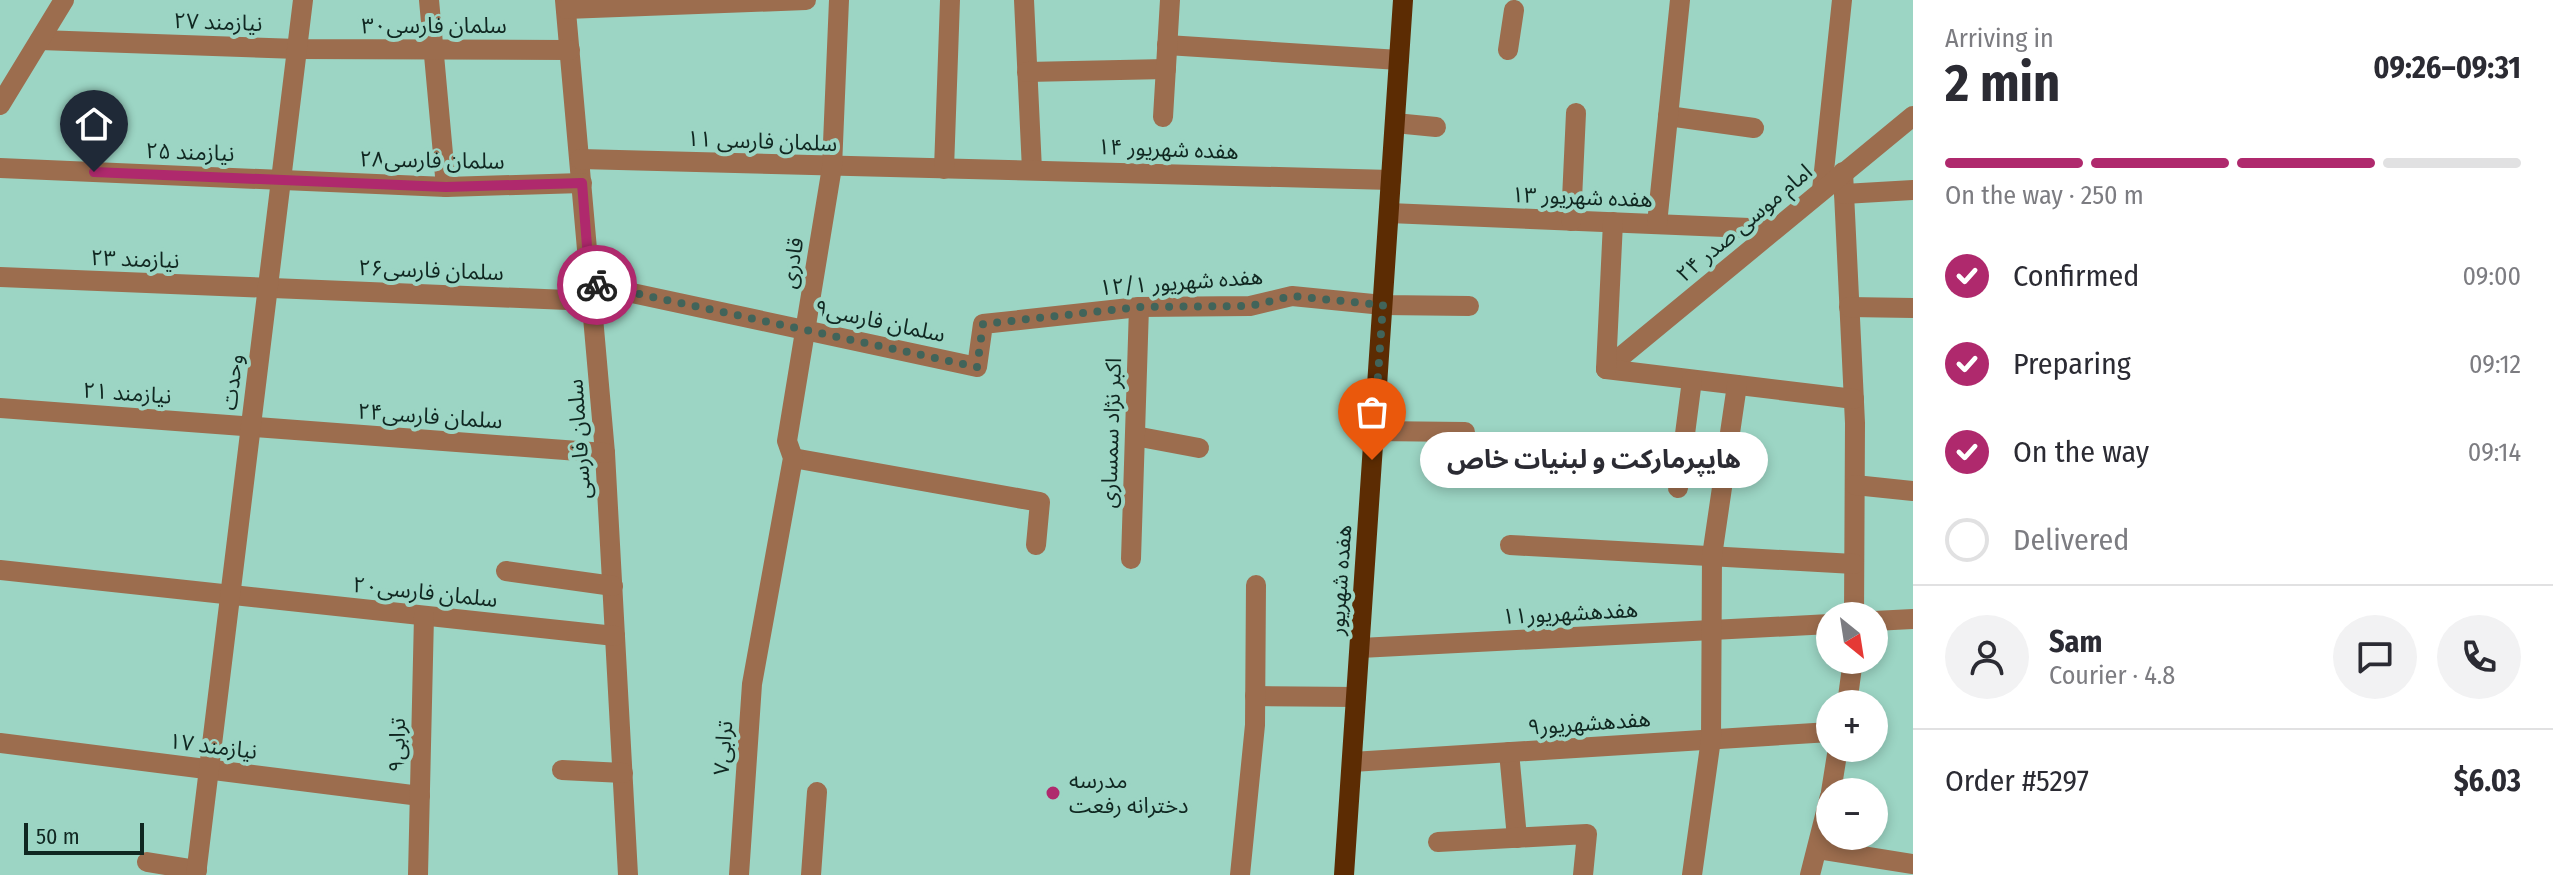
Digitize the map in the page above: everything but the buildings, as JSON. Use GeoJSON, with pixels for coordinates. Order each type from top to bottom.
{"type":"FeatureCollection","features":[{"type":"Feature","properties":{"kind":"main road","name":"هفده شهریور"},"geometry":{"type":"LineString","coordinates":[[1344,875],[1403,0]]}},
{"type":"Feature","properties":{"kind":"street"},"geometry":{"type":"LineString","coordinates":[[0,105],[64,0]]}},
{"type":"Feature","properties":{"kind":"street","name":"وحدت"},"geometry":{"type":"LineString","coordinates":[[196,873],[303,0]]}},
{"type":"Feature","properties":{"kind":"street"},"geometry":{"type":"LineString","coordinates":[[429,0],[446,187]]}},
{"type":"Feature","properties":{"kind":"street"},"geometry":{"type":"LineString","coordinates":[[565,4],[806,0]]}},
{"type":"Feature","properties":{"kind":"street","name":"قادری"},"geometry":{"type":"LineString","coordinates":[[763,624],[793,458],[787,441],[832,167],[839,0]]}},
{"type":"Feature","properties":{"kind":"street"},"geometry":{"type":"LineString","coordinates":[[944,169],[950,0]]}},
{"type":"Feature","properties":{"kind":"street"},"geometry":{"type":"LineString","coordinates":[[1024,0],[1032,170]]}},
{"type":"Feature","properties":{"kind":"street"},"geometry":{"type":"LineString","coordinates":[[1163,117],[1170,0]]}},
{"type":"Feature","properties":{"kind":"street"},"geometry":{"type":"LineString","coordinates":[[1657,224],[1680,0]]}},
{"type":"Feature","properties":{"kind":"street"},"geometry":{"type":"LineString","coordinates":[[1822,190],[1842,0]]}},
{"type":"Feature","properties":{"kind":"street","name":"سلمان فارسی"},"geometry":{"type":"LineString","coordinates":[[565,4],[605,453],[628,875]]}},
{"type":"Feature","properties":{"kind":"street"},"geometry":{"type":"LineString","coordinates":[[1508,50],[1514,10]]}},
{"type":"Feature","properties":{"kind":"street","name":"نیازمند ۲۷"},"geometry":{"type":"LineString","coordinates":[[40,40],[298,49]]}},
{"type":"Feature","properties":{"kind":"street"},"geometry":{"type":"LineString","coordinates":[[1167,45],[1399,60]]}},
{"type":"Feature","properties":{"kind":"street","name":"سلمان فارسی۳۰"},"geometry":{"type":"LineString","coordinates":[[298,49],[570,50]]}},
{"type":"Feature","properties":{"kind":"street"},"geometry":{"type":"LineString","coordinates":[[1027,72],[1166,69]]}},
{"type":"Feature","properties":{"kind":"street"},"geometry":{"type":"LineString","coordinates":[[1571,221],[1576,113]]}},
{"type":"Feature","properties":{"kind":"street"},"geometry":{"type":"LineString","coordinates":[[1668,116],[1754,128]]}},
{"type":"Feature","properties":{"kind":"street","name":"امام موسی صدر ۲۴"},"geometry":{"type":"LineString","coordinates":[[1606,369],[1913,116]]}},
{"type":"Feature","properties":{"kind":"street"},"geometry":{"type":"LineString","coordinates":[[1395,123],[1436,127]]}},
{"type":"Feature","properties":{"kind":"street","name":"سلمان فارسی ۱۱"},"geometry":{"type":"LineString","coordinates":[[580,159],[944,169]]}},
{"type":"Feature","properties":{"kind":"street","name":"نیازمند ۲۵"},"geometry":{"type":"LineString","coordinates":[[0,168],[281,180]]}},
{"type":"Feature","properties":{"kind":"street","name":"هفده شهریور ۱۴"},"geometry":{"type":"LineString","coordinates":[[944,169],[1391,180]]}},
{"type":"Feature","properties":{"kind":"street"},"geometry":{"type":"LineString","coordinates":[[1843,172],[1854,399],[1854,602]]}},
{"type":"Feature","properties":{"kind":"street","name":"سلمان فارسی۲۸"},"geometry":{"type":"LineString","coordinates":[[281,180],[446,187],[582,183]]}},
{"type":"Feature","properties":{"kind":"street"},"geometry":{"type":"LineString","coordinates":[[1844,194],[1913,190]]}},
{"type":"Feature","properties":{"kind":"street","name":"هفده شهریور ۱۳"},"geometry":{"type":"LineString","coordinates":[[1389,213],[1773,229]]}},
{"type":"Feature","properties":{"kind":"street"},"geometry":{"type":"LineString","coordinates":[[1613,222],[1606,369],[1854,399]]}},
{"type":"Feature","properties":{"kind":"street","name":"نیازمند ۲۳"},"geometry":{"type":"LineString","coordinates":[[0,277],[268,288]]}},
{"type":"Feature","properties":{"kind":"street","name":"سلمان فارسی۲۶"},"geometry":{"type":"LineString","coordinates":[[268,288],[591,292]]}},
{"type":"Feature","properties":{"kind":"street","name":"سلمان فارسی۹"},"geometry":{"type":"LineString","coordinates":[[591,292],[805,330],[977,367],[983,324]]}},
{"type":"Feature","properties":{"kind":"street","name":"هفده شهریور ۱۲/۱"},"geometry":{"type":"LineString","coordinates":[[983,324],[1139,307],[1250,306],[1292,296],[1383,305],[1469,306]]}},
{"type":"Feature","properties":{"kind":"street","name":"اکبر نژاد سمساری"},"geometry":{"type":"LineString","coordinates":[[1131,559],[1139,307]]}},
{"type":"Feature","properties":{"kind":"street"},"geometry":{"type":"LineString","coordinates":[[1849,307],[1913,308]]}},
{"type":"Feature","properties":{"kind":"street"},"geometry":{"type":"LineString","coordinates":[[1678,488],[1692,380]]}},
{"type":"Feature","properties":{"kind":"street"},"geometry":{"type":"LineString","coordinates":[[1692,875],[1711,739],[1712,556],[1737,385]]}},
{"type":"Feature","properties":{"kind":"street","name":"نیازمند ۲۱"},"geometry":{"type":"LineString","coordinates":[[0,408],[251,427]]}},
{"type":"Feature","properties":{"kind":"street","name":"سلمان فارسی۲۴"},"geometry":{"type":"LineString","coordinates":[[251,427],[605,453]]}},
{"type":"Feature","properties":{"kind":"street"},"geometry":{"type":"LineString","coordinates":[[1374,431],[1465,432]]}},
{"type":"Feature","properties":{"kind":"street"},"geometry":{"type":"LineString","coordinates":[[1135,436],[1199,448]]}},
{"type":"Feature","properties":{"kind":"street"},"geometry":{"type":"LineString","coordinates":[[793,458],[1040,502],[1036,545]]}},
{"type":"Feature","properties":{"kind":"street"},"geometry":{"type":"LineString","coordinates":[[1855,485],[1913,491]]}},
{"type":"Feature","properties":{"kind":"street"},"geometry":{"type":"LineString","coordinates":[[1510,545],[1854,564]]}},
{"type":"Feature","properties":{"kind":"street","name":"سلمان فارسی۲۰"},"geometry":{"type":"LineString","coordinates":[[0,570],[615,636]]}},
{"type":"Feature","properties":{"kind":"street"},"geometry":{"type":"LineString","coordinates":[[506,571],[613,586]]}},
{"type":"Feature","properties":{"kind":"street"},"geometry":{"type":"LineString","coordinates":[[1240,875],[1255,696],[1256,585]]}},
{"type":"Feature","properties":{"kind":"street","name":"ترابی۹"},"geometry":{"type":"LineString","coordinates":[[418,875],[424,616]]}},
{"type":"Feature","properties":{"kind":"street"},"geometry":{"type":"LineString","coordinates":[[1888,620],[1913,619]]}},
{"type":"Feature","properties":{"kind":"street","name":"ترابی۷"},"geometry":{"type":"LineString","coordinates":[[739,875],[752,684],[763,624]]}},
{"type":"Feature","properties":{"kind":"street","name":"هفدهشهریور۱۱"},"geometry":{"type":"LineString","coordinates":[[1360,648],[1816,625]]}},
{"type":"Feature","properties":{"kind":"street"},"geometry":{"type":"LineString","coordinates":[[1255,696],[1356,697]]}},
{"type":"Feature","properties":{"kind":"street","name":"هفدهشهریور۹"},"geometry":{"type":"LineString","coordinates":[[1352,762],[1816,733]]}},
{"type":"Feature","properties":{"kind":"street","name":"نیازمند ۱۷"},"geometry":{"type":"LineString","coordinates":[[0,743],[420,796]]}},
{"type":"Feature","properties":{"kind":"street"},"geometry":{"type":"LineString","coordinates":[[1509,752],[1517,838]]}},
{"type":"Feature","properties":{"kind":"street"},"geometry":{"type":"LineString","coordinates":[[562,770],[623,773]]}},
{"type":"Feature","properties":{"kind":"street"},"geometry":{"type":"LineString","coordinates":[[811,875],[817,792]]}},
{"type":"Feature","properties":{"kind":"street"},"geometry":{"type":"LineString","coordinates":[[1438,842],[1587,834],[1583,875]]}},
{"type":"Feature","properties":{"kind":"street"},"geometry":{"type":"LineString","coordinates":[[1810,875],[1818,850]]}},
{"type":"Feature","properties":{"kind":"street"},"geometry":{"type":"LineString","coordinates":[[1824,850],[1913,864]]}},
{"type":"Feature","properties":{"kind":"street"},"geometry":{"type":"LineString","coordinates":[[147,862],[196,873]]}},
{"type":"Feature","properties":{"kind":"way so far"},"geometry":{"type":"LineString","coordinates":[[597,285],[977,367],[983,324],[1139,307],[1250,306],[1292,296],[1383,305],[1372,460]]}},
{"type":"Feature","properties":{"kind":"place","name":"هایپرمارکت و لبنیات خاص"},"geometry":{"type":"Point","coordinates":[1372,460]}},
{"type":"Feature","properties":{"kind":"place","name":"مدرسه دخترانه رفعت"},"geometry":{"type":"Point","coordinates":[1053,793]}},
{"type":"Feature","properties":{"kind":"route"},"geometry":{"type":"LineString","coordinates":[[94,172],[446,187],[582,183],[590,284],[597,285]]}}]}
